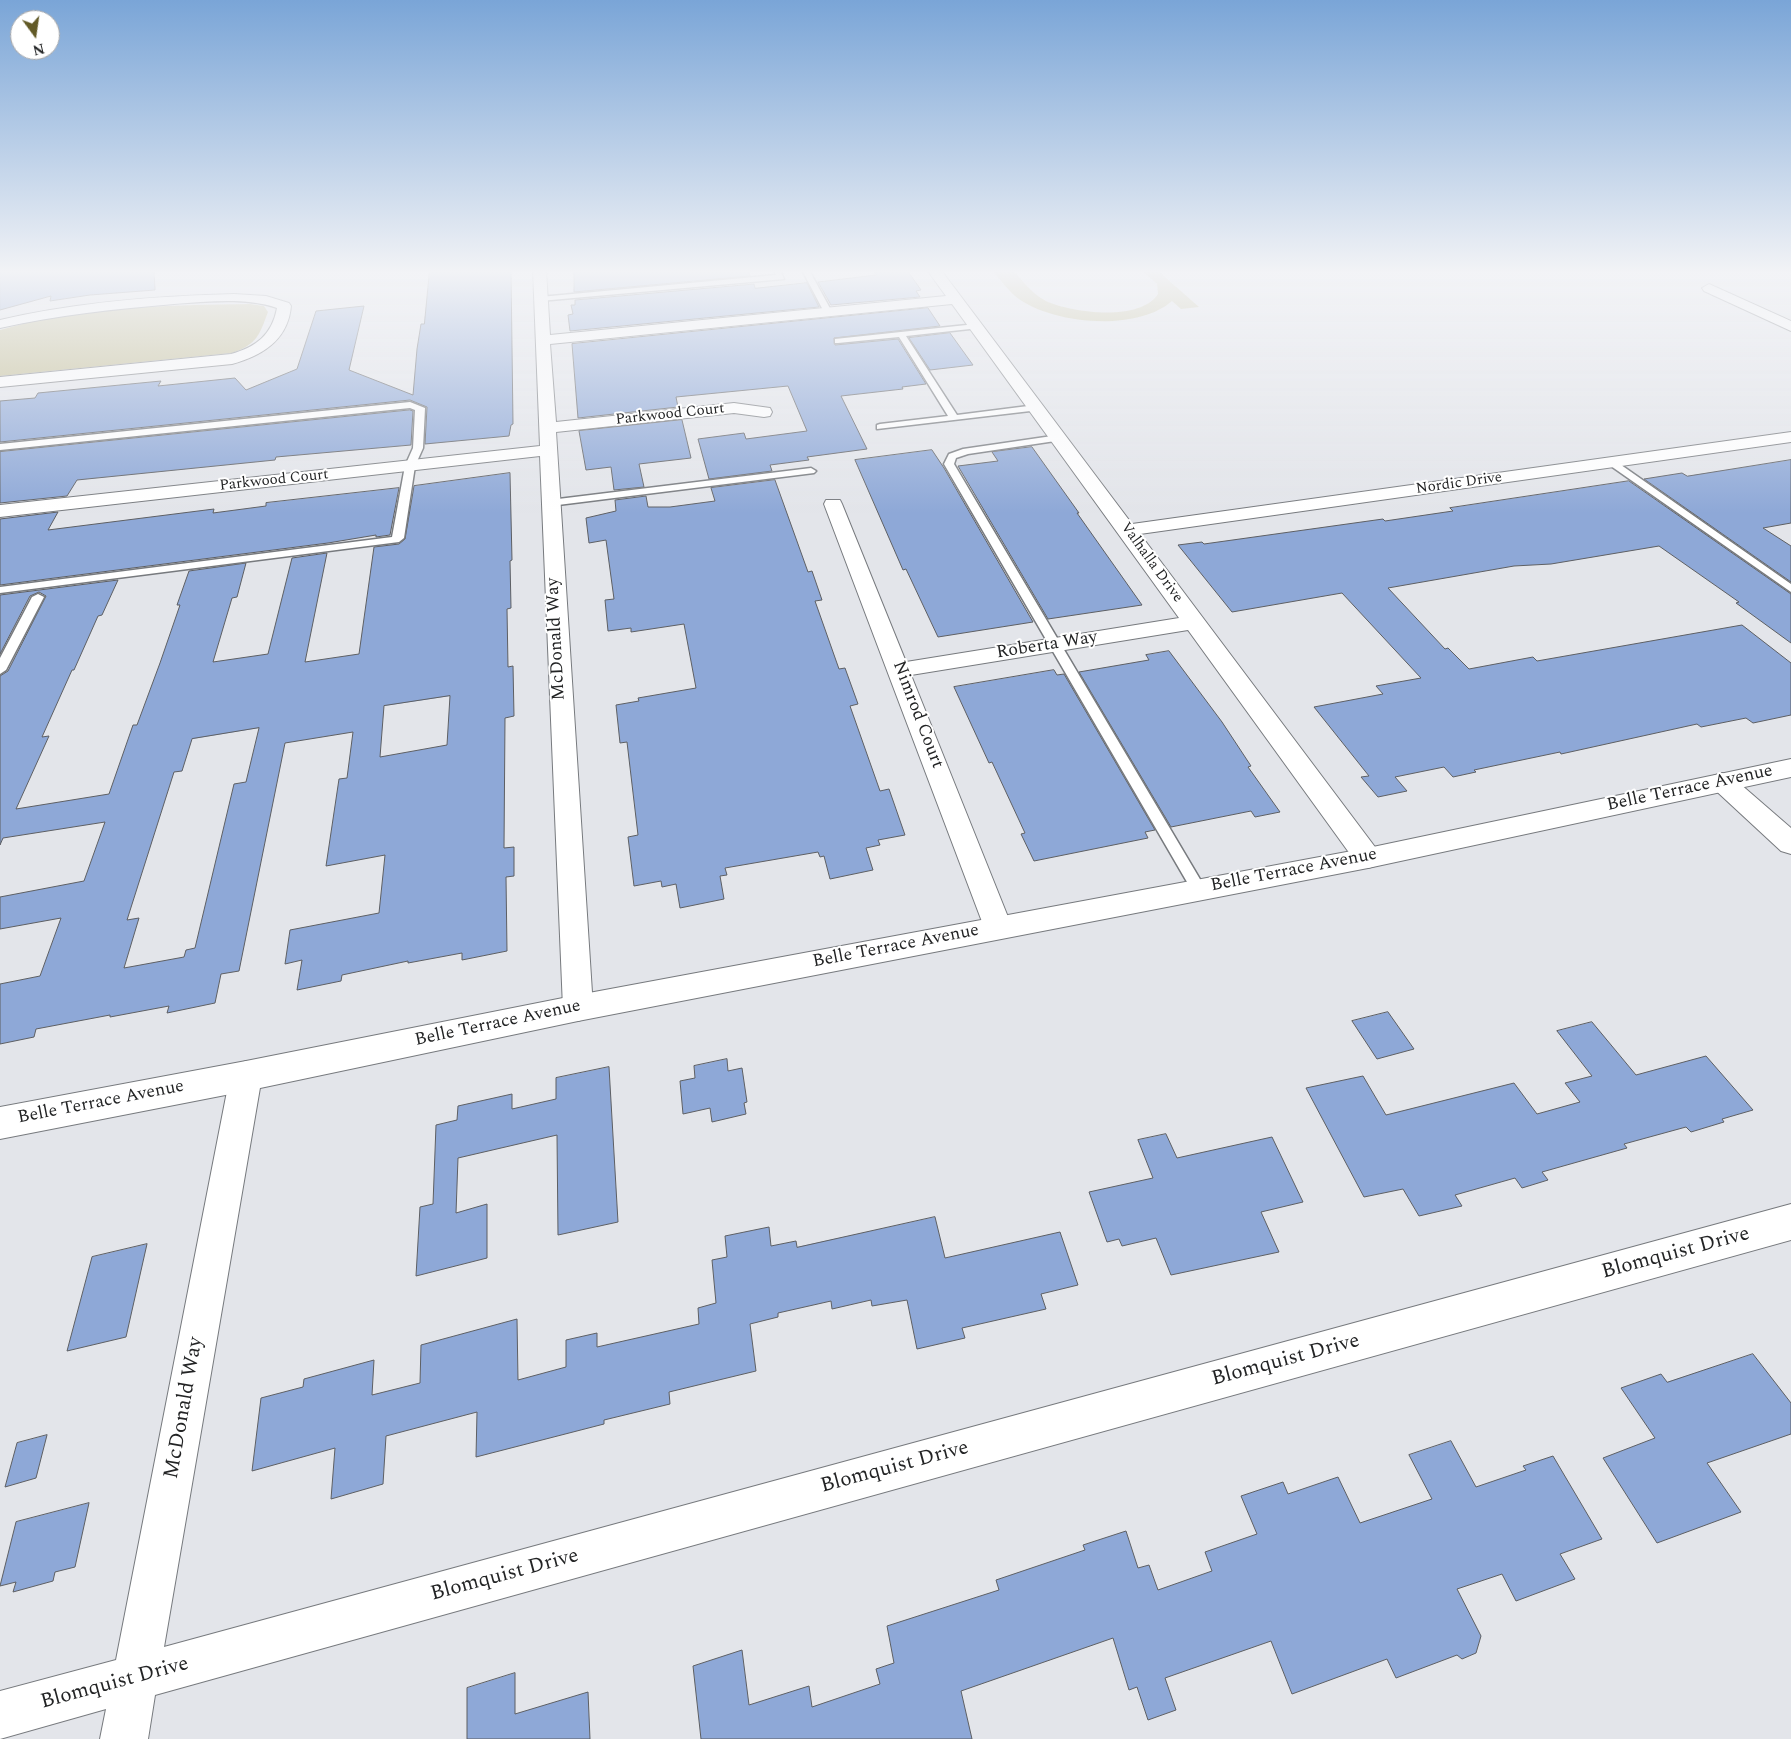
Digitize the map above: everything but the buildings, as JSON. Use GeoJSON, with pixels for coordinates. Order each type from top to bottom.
{"type":"FeatureCollection","features":[{"type":"Feature","properties":{"kind":"street"},"geometry":{"type":"LineString","coordinates":[[0,382],[232,359],[254,351]]}},
{"type":"Feature","properties":{"kind":"street","name":"McDonald Way"},"geometry":{"type":"LineString","coordinates":[[543,351],[578,1008]]}},
{"type":"Feature","properties":{"kind":"street","name":"Valhalla Drive"},"geometry":{"type":"LineString","coordinates":[[994,351],[1368,858]]}},
{"type":"Feature","properties":{"kind":"street","name":"Parkwood Court"},"geometry":{"type":"LineString","coordinates":[[0,511],[410,466],[547,439],[734,408],[764,412]]}},
{"type":"Feature","properties":{"kind":"street","name":"Nordic Drive"},"geometry":{"type":"LineString","coordinates":[[1127,530],[1791,438]]}},
{"type":"Feature","properties":{"kind":"street","name":"Nimrod Court"},"geometry":{"type":"LineString","coordinates":[[833,504],[900,670],[998,927]]}},
{"type":"Feature","properties":{"kind":"street","name":"Roberta Way"},"geometry":{"type":"LineString","coordinates":[[900,670],[1195,622]]}},
{"type":"Feature","properties":{"kind":"street","name":"Belle Terrace Avenue"},"geometry":{"type":"LineString","coordinates":[[0,1122],[246,1076],[578,1008],[1368,858],[1791,768]]}},
{"type":"Feature","properties":{"kind":"street"},"geometry":{"type":"LineString","coordinates":[[1722,782],[1791,844]]}},
{"type":"Feature","properties":{"kind":"street","name":"McDonald Way"},"geometry":{"type":"LineString","coordinates":[[124,1739],[246,1076]]}},
{"type":"Feature","properties":{"kind":"street","name":"Blomquist Drive"},"geometry":{"type":"LineString","coordinates":[[0,1715],[1791,1222]]}},
{"type":"Feature","properties":{"kind":"lane"},"geometry":{"type":"LineString","coordinates":[[912,351],[954,418]]}},
{"type":"Feature","properties":{"kind":"lane"},"geometry":{"type":"LineString","coordinates":[[0,447],[410,405],[420,408],[418,448],[410,466],[399,538],[390,542],[0,590]]}},
{"type":"Feature","properties":{"kind":"lane"},"geometry":{"type":"LineString","coordinates":[[880,427],[1036,408]]}},
{"type":"Feature","properties":{"kind":"lane"},"geometry":{"type":"LineString","coordinates":[[1059,438],[966,451],[952,456],[949,464],[1199,890]]}},
{"type":"Feature","properties":{"kind":"lane"},"geometry":{"type":"LineString","coordinates":[[1611,462],[1791,589]]}},
{"type":"Feature","properties":{"kind":"lane"},"geometry":{"type":"LineString","coordinates":[[550,503],[811,471]]}},
{"type":"Feature","properties":{"kind":"lane"},"geometry":{"type":"LineString","coordinates":[[0,670],[38,598]]}},
{"type":"Feature","properties":{"kind":"shaded area"},"geometry":{"type":"Polygon","coordinates":[[[0,351],[237,351],[232,353],[0,376],[0,351]]]}}]}
